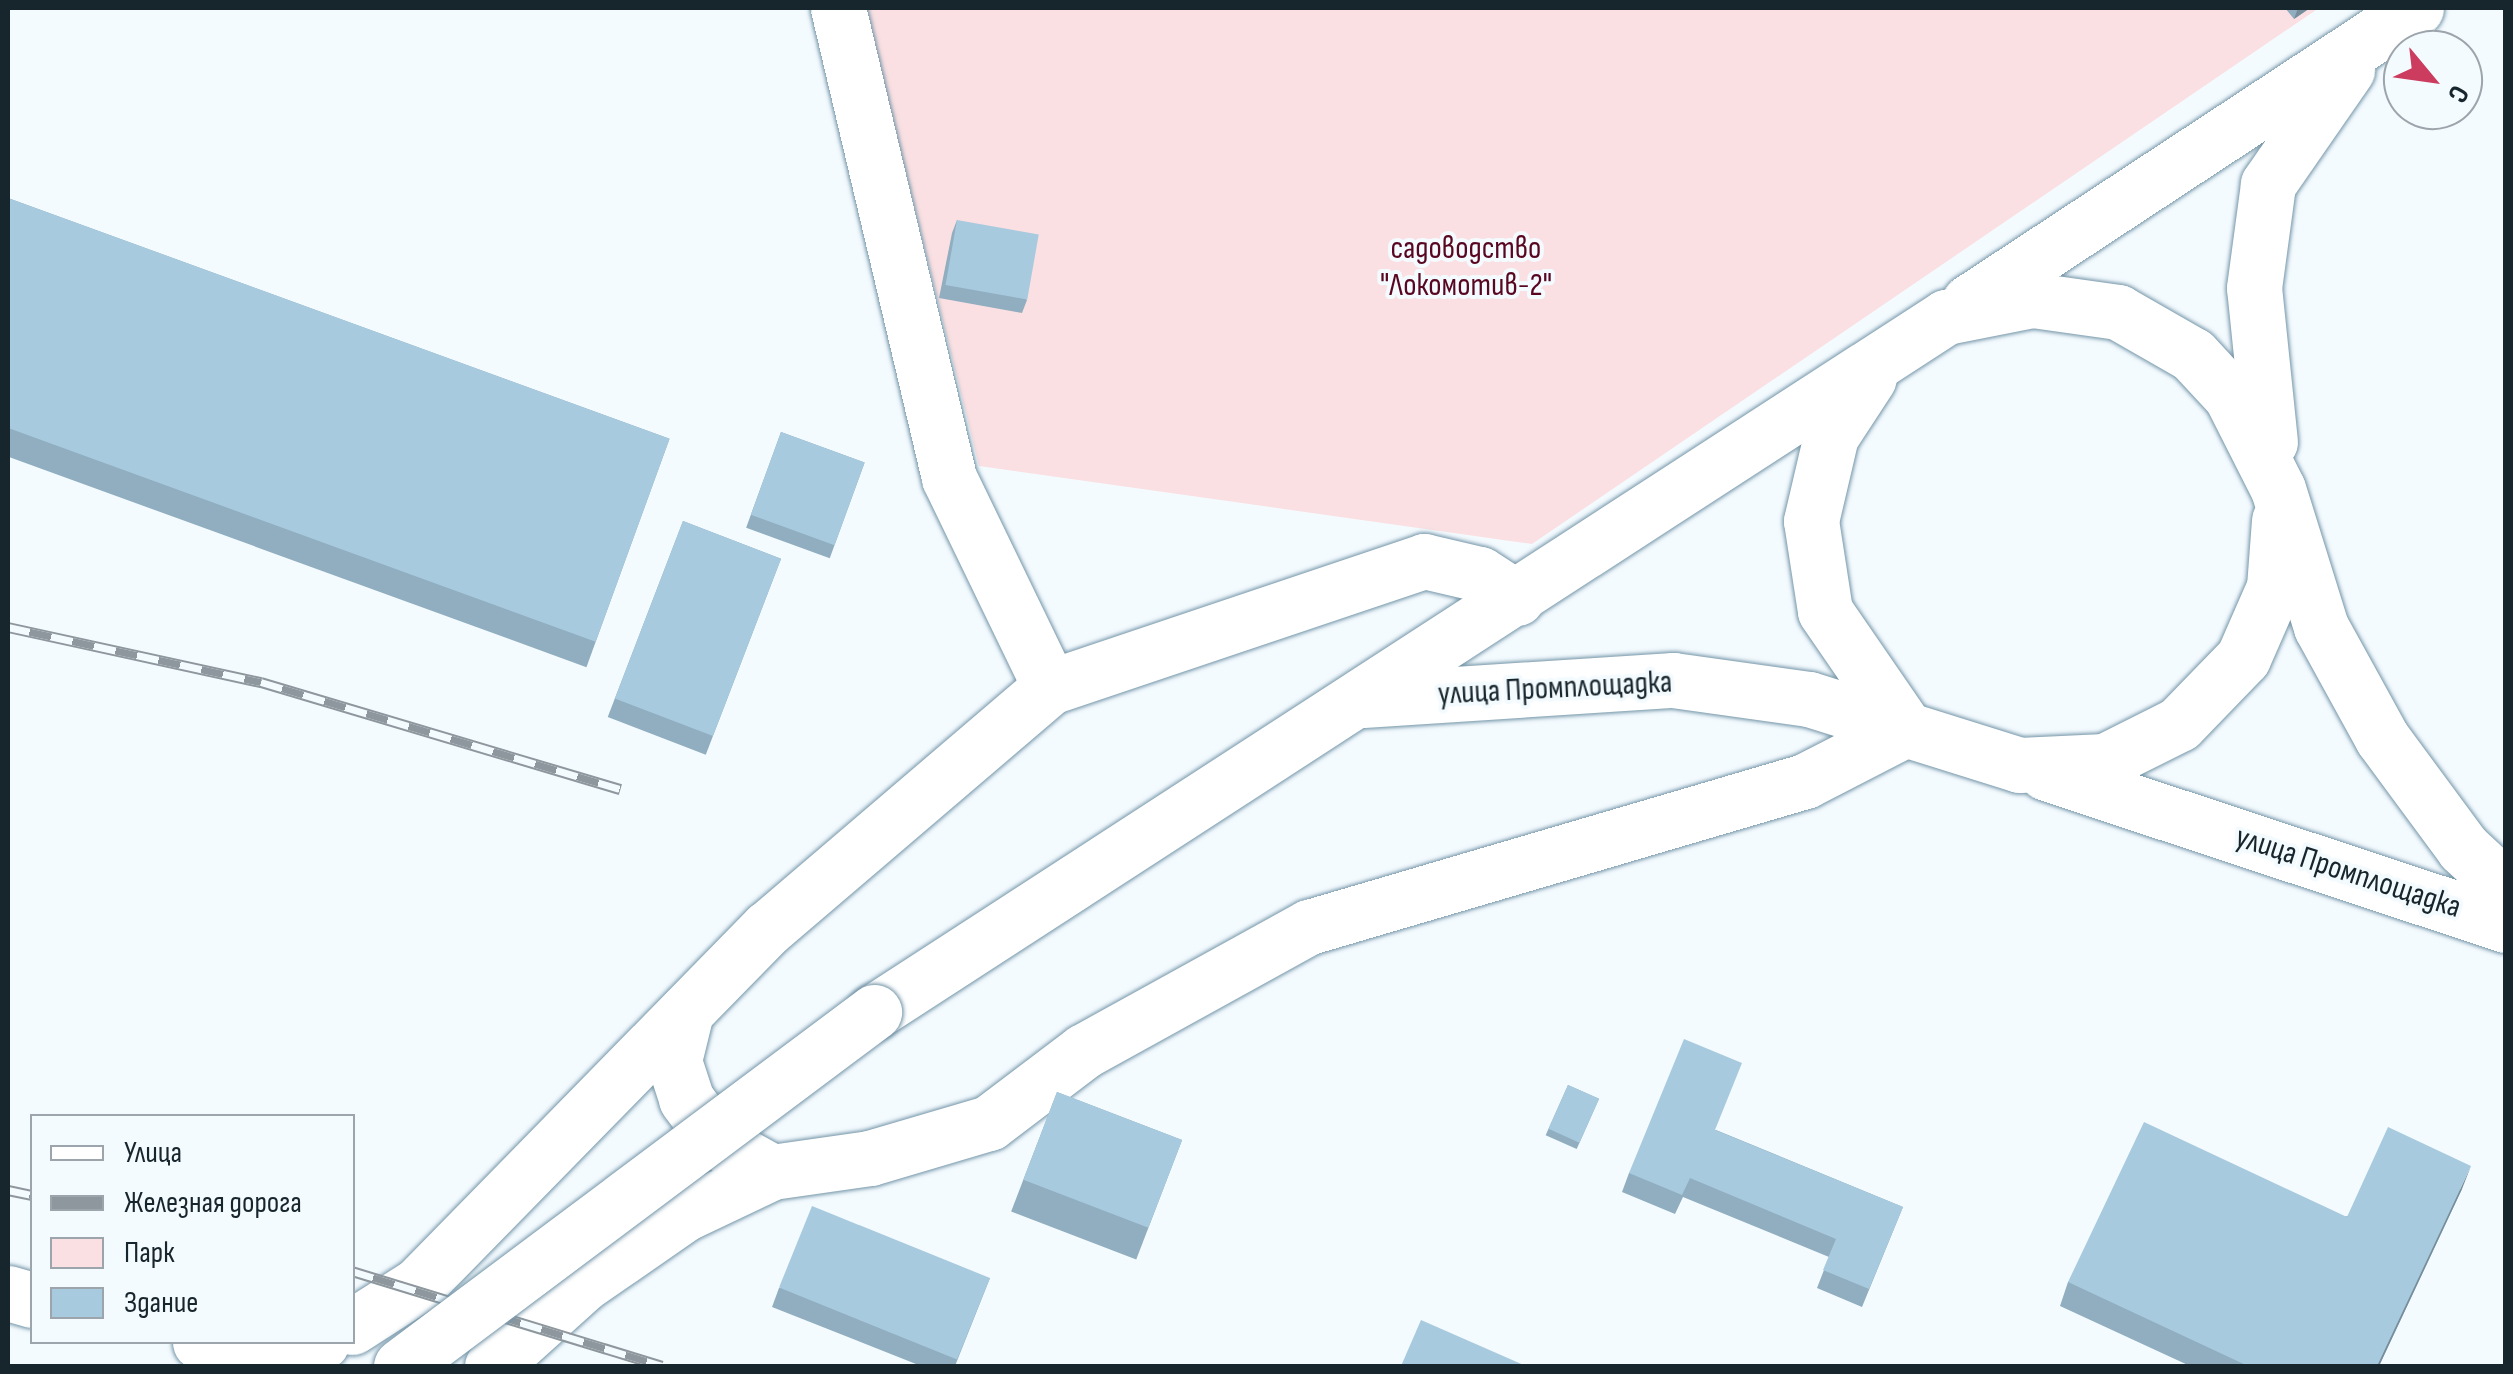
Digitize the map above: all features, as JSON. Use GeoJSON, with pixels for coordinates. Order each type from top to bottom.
{"type":"FeatureCollection","features":[{"type":"Feature","properties":{"kind":"street"},"geometry":{"type":"LineString","coordinates":[[838,8],[949,478],[1050,687]]}},
{"type":"Feature","properties":{"kind":"street"},"geometry":{"type":"LineString","coordinates":[[401,1366],[874,1012],[1879,363],[2403,16]]}},
{"type":"Feature","properties":{"kind":"street"},"geometry":{"type":"LineString","coordinates":[[2000,758],[2105,761],[2179,724],[2243,658],[2274,587],[2279,496],[2254,288],[2268,184],[2330,88],[2403,16]]}},
{"type":"Feature","properties":{"kind":"street"},"geometry":{"type":"LineString","coordinates":[[1946,317],[2033,300],[2118,312],[2193,356],[2231,396],[2279,496],[2321,627],[2382,738],[2463,848],[2506,888]]}},
{"type":"Feature","properties":{"kind":"street"},"geometry":{"type":"LineString","coordinates":[[492,1366],[598,1274],[684,1214],[772,1172],[870,1158],[988,1122],[1084,1051],[1309,927],[1805,781],[1906,729],[1825,610],[1811,520],[1831,436],[1879,363]]}},
{"type":"Feature","properties":{"kind":"street"},"geometry":{"type":"LineString","coordinates":[[355,1325],[418,1284],[768,928],[1050,687],[1424,561],[1480,574],[1517,598]]}},
{"type":"Feature","properties":{"kind":"street","name":"улица Промплощадка"},"geometry":{"type":"LineString","coordinates":[[1360,700],[1673,680],[1808,699],[2000,758],[2506,925]]}},
{"type":"Feature","properties":{"kind":"street"},"geometry":{"type":"LineString","coordinates":[[686,1012],[674,1061],[686,1099],[718,1142],[772,1172]]}},
{"type":"Feature","properties":{"kind":"street"},"geometry":{"type":"LineString","coordinates":[[206,1344],[259,1361],[315,1344]]}},
{"type":"Feature","properties":{"kind":"green space","name":"садоводство \"Локомотив-2\""},"geometry":{"type":"Polygon","coordinates":[[[865,8],[2319,8],[1532,544],[979,466],[865,8]]]}},
{"type":"Feature","properties":{"kind":"building"},"geometry":{"type":"Polygon","coordinates":[[[8,198],[670,439],[596,642],[8,428],[8,198]]]}},
{"type":"Feature","properties":{"kind":"building"},"geometry":{"type":"Polygon","coordinates":[[[957,220],[1039,234],[1027,299],[946,285],[957,220]]]}},
{"type":"Feature","properties":{"kind":"building"},"geometry":{"type":"Polygon","coordinates":[[[781,432],[865,462],[835,545],[751,515],[781,432]]]}},
{"type":"Feature","properties":{"kind":"building"},"geometry":{"type":"Polygon","coordinates":[[[683,521],[781,559],[713,736],[615,698],[683,521]]]}},
{"type":"Feature","properties":{"kind":"building"},"geometry":{"type":"Polygon","coordinates":[[[1684,1039],[1742,1063],[1715,1130],[1903,1207],[1869,1289],[1823,1270],[1836,1239],[1690,1178],[1682,1195],[1629,1173],[1684,1039]]]}},
{"type":"Feature","properties":{"kind":"building"},"geometry":{"type":"Polygon","coordinates":[[[1568,1085],[1599,1099],[1580,1143],[1548,1129],[1568,1085]]]}},
{"type":"Feature","properties":{"kind":"building"},"geometry":{"type":"Polygon","coordinates":[[[1057,1092],[1182,1140],[1148,1228],[1023,1180],[1057,1092]]]}},
{"type":"Feature","properties":{"kind":"building"},"geometry":{"type":"Polygon","coordinates":[[[2144,1122],[2347,1217],[2388,1127],[2471,1166],[2377,1366],[2248,1366],[2068,1282],[2144,1122]]]}},
{"type":"Feature","properties":{"kind":"building"},"geometry":{"type":"Polygon","coordinates":[[[812,1206],[990,1278],[957,1360],[779,1288],[812,1206]]]}},
{"type":"Feature","properties":{"kind":"building"},"geometry":{"type":"Polygon","coordinates":[[[1421,1320],[1526,1366],[1401,1366],[1421,1320]]]}},
{"type":"Feature","properties":{"kind":"railway"},"geometry":{"type":"LineString","coordinates":[[8,627],[261,682],[620,789]]}},
{"type":"Feature","properties":{"kind":"railway"},"geometry":{"type":"LineString","coordinates":[[8,1190],[30,1195]]}},
{"type":"Feature","properties":{"kind":"railway"},"geometry":{"type":"LineString","coordinates":[[355,1272],[662,1366]]}}]}
